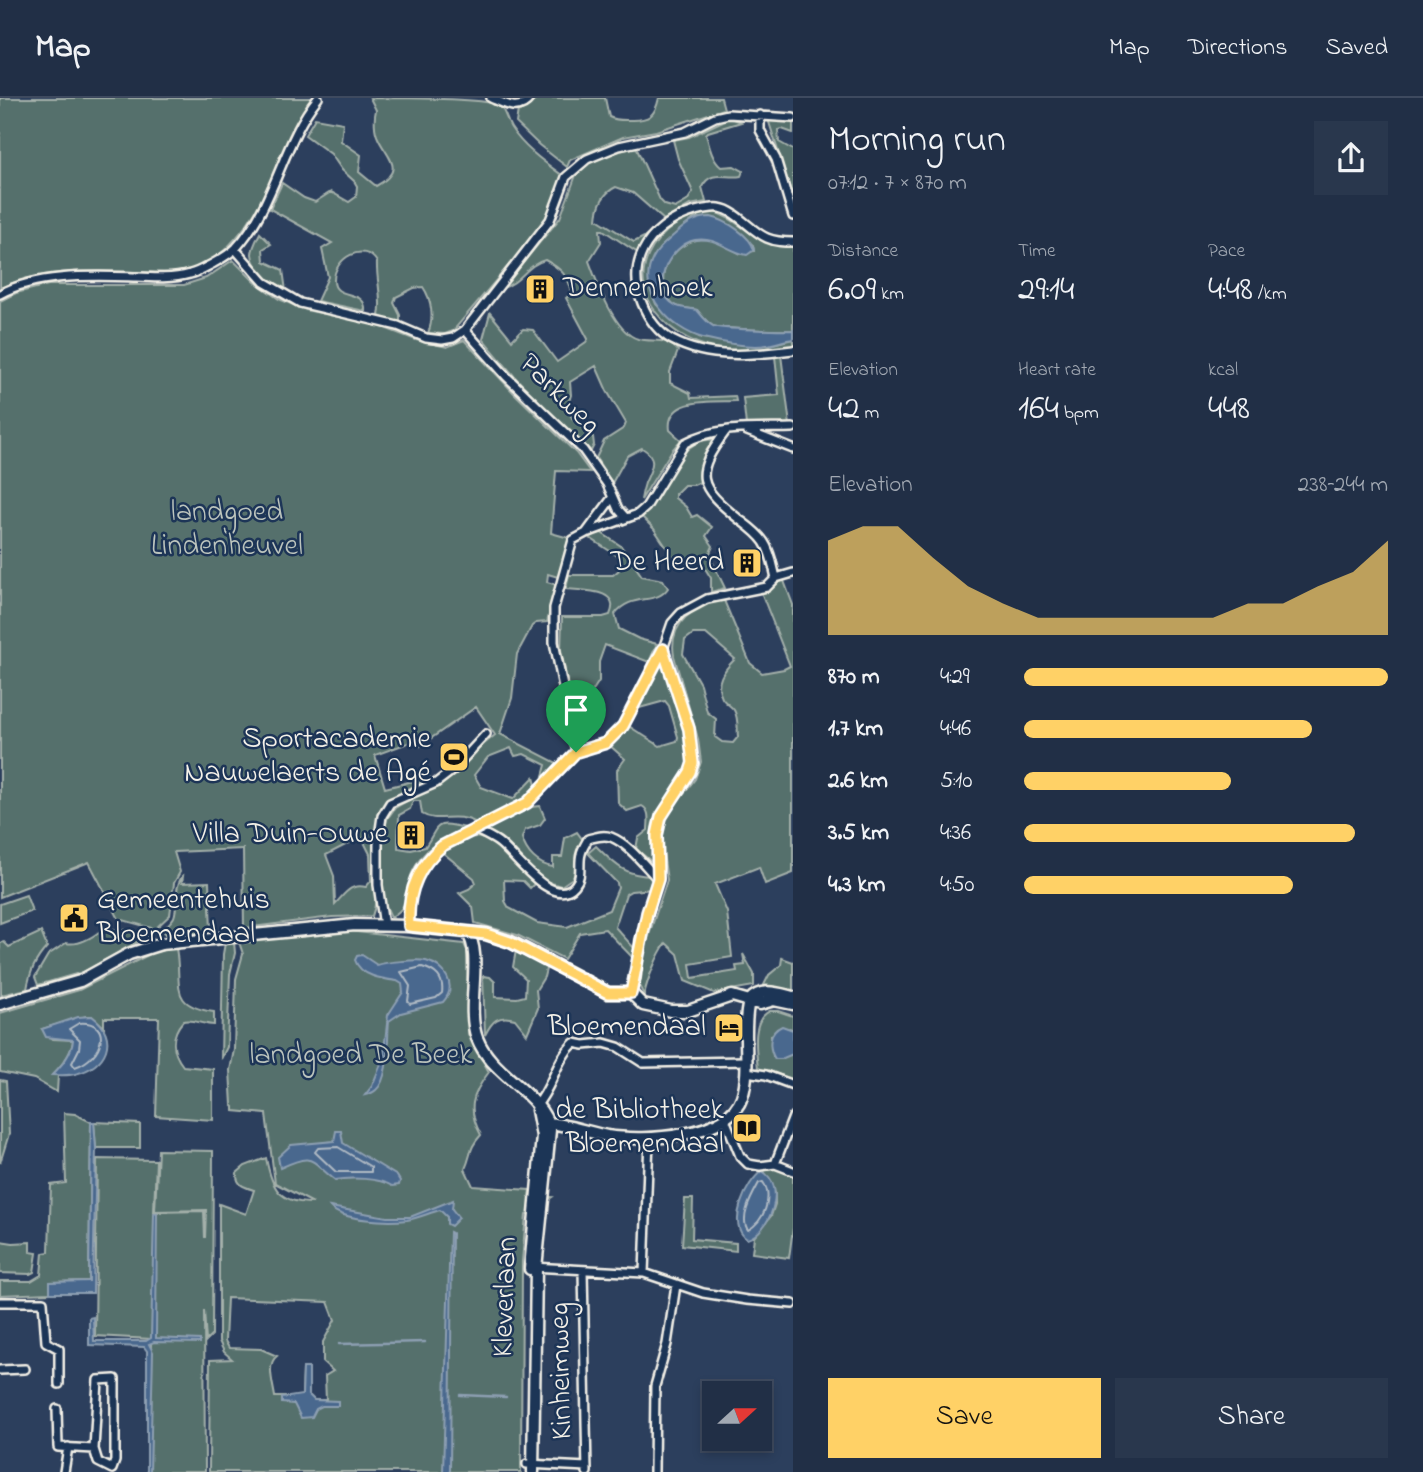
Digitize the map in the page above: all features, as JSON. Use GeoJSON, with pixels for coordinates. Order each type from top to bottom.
{"type":"FeatureCollection","features":[{"type":"Feature","properties":{"kind":"street"},"geometry":{"type":"LineString","coordinates":[[0,294],[33,282],[90,276],[156,278],[188,275],[235,249],[254,224],[299,128],[318,98]]}},
{"type":"Feature","properties":{"kind":"street"},"geometry":{"type":"LineString","coordinates":[[491,98],[515,107],[526,104],[530,98]]}},
{"type":"Feature","properties":{"kind":"street"},"geometry":{"type":"LineString","coordinates":[[235,249],[264,282],[300,303],[398,326],[426,338],[453,338],[465,330],[550,219],[566,177],[579,165],[612,149],[685,132],[715,117],[738,113],[793,118]]}},
{"type":"Feature","properties":{"kind":"street"},"geometry":{"type":"LineString","coordinates":[[760,115],[760,131],[776,159],[793,216]]}},
{"type":"Feature","properties":{"kind":"street"},"geometry":{"type":"LineString","coordinates":[[793,242],[779,242],[764,237],[726,209],[718,207],[695,211],[662,226],[652,236],[639,259],[636,276],[646,312],[655,326],[671,340],[702,352],[745,354],[793,350]]}},
{"type":"Feature","properties":{"kind":"street","name":"Parkweg"},"geometry":{"type":"LineString","coordinates":[[465,330],[506,376],[583,450],[607,484],[612,498],[626,518]]}},
{"type":"Feature","properties":{"kind":"street"},"geometry":{"type":"LineString","coordinates":[[576,752],[554,642],[554,608],[573,540],[638,514],[646,507],[685,443],[726,430],[793,428]]}},
{"type":"Feature","properties":{"kind":"street"},"geometry":{"type":"LineString","coordinates":[[726,430],[705,464],[705,483],[716,501],[764,542],[776,578]]}},
{"type":"Feature","properties":{"kind":"street"},"geometry":{"type":"LineString","coordinates":[[743,430],[793,449]]}},
{"type":"Feature","properties":{"kind":"street"},"geometry":{"type":"LineString","coordinates":[[586,533],[612,498]]}},
{"type":"Feature","properties":{"kind":"street"},"geometry":{"type":"LineString","coordinates":[[409,926],[412,887],[424,863],[442,846],[527,803],[576,752],[606,743],[623,726],[663,649],[672,623],[681,612],[707,599],[767,587],[776,578],[793,573]]}},
{"type":"Feature","properties":{"kind":"street"},"geometry":{"type":"LineString","coordinates":[[631,993],[636,978],[643,927],[658,879],[657,835],[661,817],[693,763],[689,729],[663,649]]}},
{"type":"Feature","properties":{"kind":"street"},"geometry":{"type":"LineString","coordinates":[[380,925],[378,835],[386,809],[390,803],[436,783],[453,770],[486,734]]}},
{"type":"Feature","properties":{"kind":"street"},"geometry":{"type":"LineString","coordinates":[[474,829],[498,842],[555,891],[568,891],[575,885],[580,876],[581,854],[588,839],[600,836],[611,837],[624,846],[658,879]]}},
{"type":"Feature","properties":{"kind":"street"},"geometry":{"type":"LineString","coordinates":[[0,1004],[80,981],[129,954],[161,944],[327,926],[380,925],[486,934],[510,942],[608,993],[631,993],[643,1005],[671,1011],[688,1011],[732,996],[760,1003],[774,1000],[793,1004]]}},
{"type":"Feature","properties":{"kind":"street"},"geometry":{"type":"LineString","coordinates":[[467,932],[474,946],[472,1014],[478,1041],[493,1063],[536,1106],[545,1126],[607,1136],[649,1139],[706,1128],[725,1119],[735,1110],[742,1098],[746,1072],[749,1001],[756,995],[767,992],[793,997]]}},
{"type":"Feature","properties":{"kind":"street"},"geometry":{"type":"LineString","coordinates":[[747,1020],[760,1003]]}},
{"type":"Feature","properties":{"kind":"street"},"geometry":{"type":"LineString","coordinates":[[536,1106],[543,1098],[558,1062],[574,1043],[604,1043],[643,1063],[745,1061]]}},
{"type":"Feature","properties":{"kind":"street"},"geometry":{"type":"LineString","coordinates":[[746,1072],[766,1075],[793,1085]]}},
{"type":"Feature","properties":{"kind":"street"},"geometry":{"type":"LineString","coordinates":[[775,1164],[793,1117]]}},
{"type":"Feature","properties":{"kind":"street"},"geometry":{"type":"LineString","coordinates":[[725,1119],[740,1156],[748,1164],[775,1164],[793,1171]]}},
{"type":"Feature","properties":{"kind":"street","name":"Kleverlaan"},"geometry":{"type":"LineString","coordinates":[[530,1468],[533,1267],[545,1126]]}},
{"type":"Feature","properties":{"kind":"street"},"geometry":{"type":"LineString","coordinates":[[644,1273],[649,1139]]}},
{"type":"Feature","properties":{"kind":"street"},"geometry":{"type":"LineString","coordinates":[[533,1267],[644,1273],[703,1293],[793,1304]]}},
{"type":"Feature","properties":{"kind":"street","name":"Kinheimweg"},"geometry":{"type":"LineString","coordinates":[[583,1270],[587,1469]]}},
{"type":"Feature","properties":{"kind":"street"},"geometry":{"type":"LineString","coordinates":[[654,1472],[655,1386],[667,1344],[676,1285]]}},
{"type":"Feature","properties":{"kind":"street"},"geometry":{"type":"LineString","coordinates":[[0,1302],[44,1303],[46,1342],[59,1349],[59,1384]]}},
{"type":"Feature","properties":{"kind":"street"},"geometry":{"type":"LineString","coordinates":[[0,1370],[25,1369]]}},
{"type":"Feature","properties":{"kind":"street"},"geometry":{"type":"LineString","coordinates":[[115,1379],[115,1461],[112,1469],[98,1462],[94,1449],[98,1380],[115,1379]]}},
{"type":"Feature","properties":{"kind":"street"},"geometry":{"type":"LineString","coordinates":[[57,1409],[58,1447],[94,1449]]}},
{"type":"Feature","properties":{"kind":"street"},"geometry":{"type":"LineString","coordinates":[[64,1472],[68,1447]]}},
{"type":"Feature","properties":{"kind":"street"},"geometry":{"type":"LineString","coordinates":[[530,1468],[587,1469]]}},
{"type":"Feature","properties":{"kind":"green space"},"geometry":{"type":"Polygon","coordinates":[[[0,98],[312,98],[248,223],[227,248],[206,264],[188,272],[175,273],[87,271],[52,274],[0,288],[0,98]]]}},
{"type":"Feature","properties":{"kind":"green space"},"geometry":{"type":"Polygon","coordinates":[[[370,98],[458,100],[499,105],[522,142],[563,176],[547,220],[453,331],[445,334],[428,333],[431,310],[423,287],[414,288],[396,297],[394,303],[400,315],[400,324],[379,316],[377,262],[365,253],[344,259],[335,272],[334,280],[339,290],[361,299],[365,311],[317,301],[328,277],[322,249],[332,243],[270,209],[282,183],[315,202],[331,192],[349,202],[356,197],[357,186],[354,181],[331,154],[305,135],[315,118],[343,123],[341,141],[361,155],[359,172],[376,186],[391,174],[392,163],[377,135],[376,110],[370,98]]]}},
{"type":"Feature","properties":{"kind":"green space"},"geometry":{"type":"Polygon","coordinates":[[[535,98],[605,98],[609,117],[620,120],[647,118],[653,113],[659,98],[721,98],[724,109],[656,131],[623,137],[570,160],[567,167],[516,123],[518,110],[529,106],[535,98]]]}},
{"type":"Feature","properties":{"kind":"green space"},"geometry":{"type":"Polygon","coordinates":[[[727,119],[741,122],[708,132],[706,134],[710,147],[721,167],[734,166],[743,171],[741,176],[714,176],[706,181],[702,187],[706,202],[690,205],[664,220],[633,193],[616,187],[605,196],[599,209],[597,219],[634,242],[648,235],[638,253],[600,230],[601,242],[589,261],[614,317],[630,335],[638,339],[665,342],[674,346],[678,351],[670,372],[670,383],[690,393],[691,398],[735,396],[736,401],[693,403],[675,411],[670,430],[681,440],[641,500],[652,464],[647,452],[642,448],[627,456],[612,483],[596,458],[604,441],[624,428],[626,423],[596,366],[570,382],[571,395],[567,408],[572,418],[593,437],[594,445],[591,451],[526,390],[483,339],[490,313],[512,340],[523,329],[533,330],[557,362],[586,342],[588,339],[566,298],[572,293],[569,282],[559,269],[550,263],[545,260],[538,262],[509,286],[502,288],[560,218],[576,175],[585,165],[612,153],[636,147],[660,200],[675,208],[687,201],[693,192],[678,159],[673,140],[689,137],[727,119]]]}},
{"type":"Feature","properties":{"kind":"green space"},"geometry":{"type":"Polygon","coordinates":[[[768,119],[793,122],[793,133],[778,130],[779,142],[793,150],[793,198],[768,119]]]}},
{"type":"Feature","properties":{"kind":"green space"},"geometry":{"type":"Polygon","coordinates":[[[711,211],[723,215],[767,242],[793,246],[793,330],[713,326],[697,310],[677,306],[670,300],[663,283],[664,273],[672,256],[686,244],[705,239],[741,254],[754,251],[753,245],[718,219],[695,218],[660,248],[650,266],[649,284],[656,304],[674,323],[701,338],[769,345],[793,339],[793,346],[745,350],[708,347],[678,333],[662,320],[651,305],[645,289],[644,272],[648,256],[659,239],[676,224],[688,217],[711,211]]]}},
{"type":"Feature","properties":{"kind":"green space"},"geometry":{"type":"Polygon","coordinates":[[[260,233],[271,244],[263,249],[264,261],[283,270],[286,291],[265,276],[253,260],[253,249],[260,233]]]}},
{"type":"Feature","properties":{"kind":"green space","name":"landgoed Lindenheuvel"},"geometry":{"type":"Polygon","coordinates":[[[233,260],[255,282],[279,299],[306,310],[377,325],[416,340],[447,347],[464,340],[576,453],[590,472],[556,471],[551,533],[569,538],[558,577],[548,574],[547,582],[557,585],[547,622],[532,626],[517,654],[512,698],[500,734],[557,763],[550,773],[543,776],[546,765],[524,754],[515,756],[511,748],[488,757],[474,775],[481,787],[513,799],[534,777],[537,789],[528,798],[476,823],[461,818],[428,817],[422,814],[420,801],[413,801],[410,809],[399,815],[398,848],[411,850],[425,847],[435,830],[442,825],[465,828],[429,849],[418,861],[405,902],[391,917],[381,895],[380,851],[387,819],[395,808],[434,785],[495,735],[476,707],[420,746],[416,740],[375,755],[385,788],[429,778],[395,798],[379,815],[375,839],[376,897],[372,916],[332,917],[244,928],[243,849],[174,852],[180,872],[174,883],[170,915],[155,929],[119,919],[89,862],[0,897],[0,301],[16,293],[48,285],[184,285],[206,278],[233,260]],[[362,838],[326,855],[334,876],[335,904],[348,890],[366,887],[371,881],[370,854],[362,838]]]}},
{"type":"Feature","properties":{"kind":"green space"},"geometry":{"type":"Polygon","coordinates":[[[781,355],[790,425],[746,425],[743,398],[779,395],[775,356],[781,355]]]}},
{"type":"Feature","properties":{"kind":"green space"},"geometry":{"type":"Polygon","coordinates":[[[715,439],[703,458],[702,481],[694,485],[684,485],[675,494],[675,498],[686,507],[692,517],[697,515],[712,527],[706,536],[713,546],[709,555],[725,588],[711,592],[711,578],[699,559],[688,563],[675,560],[654,529],[641,516],[682,453],[699,441],[715,439]]]}},
{"type":"Feature","properties":{"kind":"green space"},"geometry":{"type":"Polygon","coordinates":[[[600,532],[621,546],[642,576],[663,580],[668,588],[657,597],[629,603],[615,614],[619,629],[657,644],[649,662],[605,645],[599,662],[599,681],[574,720],[561,650],[562,617],[610,615],[612,606],[606,595],[566,589],[569,575],[613,575],[619,570],[619,557],[590,538],[600,532]]]}},
{"type":"Feature","properties":{"kind":"green space"},"geometry":{"type":"Polygon","coordinates":[[[784,581],[793,605],[793,873],[765,884],[759,867],[715,884],[727,912],[732,957],[690,964],[692,978],[737,971],[736,966],[745,965],[743,954],[754,974],[754,986],[714,993],[685,981],[678,954],[666,943],[653,968],[644,995],[638,984],[648,938],[667,880],[661,841],[662,828],[670,811],[695,779],[701,762],[698,739],[674,656],[675,634],[679,625],[693,611],[723,598],[750,663],[762,673],[790,666],[759,587],[784,581]],[[693,634],[685,640],[683,654],[700,684],[707,712],[716,719],[715,737],[722,742],[733,743],[738,737],[737,717],[722,698],[719,687],[724,672],[735,659],[706,634],[693,634]]]}},
{"type":"Feature","properties":{"kind":"green space"},"geometry":{"type":"Polygon","coordinates":[[[664,656],[685,722],[690,762],[684,779],[659,810],[652,828],[657,866],[636,849],[638,838],[648,830],[648,813],[642,806],[627,811],[618,803],[617,770],[625,759],[608,744],[627,725],[660,746],[677,741],[669,706],[665,701],[636,709],[664,656]]]}},
{"type":"Feature","properties":{"kind":"green space"},"geometry":{"type":"Polygon","coordinates":[[[540,806],[545,818],[540,825],[525,830],[522,838],[533,857],[553,867],[553,857],[562,857],[565,838],[577,832],[585,843],[577,875],[561,886],[544,881],[484,831],[531,807],[540,806]]]}},
{"type":"Feature","properties":{"kind":"green space"},"geometry":{"type":"Polygon","coordinates":[[[480,838],[498,847],[535,883],[530,888],[523,881],[504,880],[505,901],[509,908],[537,923],[567,927],[609,910],[618,888],[617,883],[588,853],[596,846],[623,869],[637,875],[656,876],[654,889],[626,894],[615,927],[635,949],[634,959],[605,929],[580,933],[564,959],[517,935],[475,923],[473,907],[459,893],[476,883],[474,878],[442,852],[460,840],[480,838]]]}},
{"type":"Feature","properties":{"kind":"green space"},"geometry":{"type":"Polygon","coordinates":[[[183,876],[182,883],[209,882],[211,931],[167,936],[163,930],[174,917],[178,885],[183,876]]]}},
{"type":"Feature","properties":{"kind":"green space"},"geometry":{"type":"Polygon","coordinates":[[[26,895],[32,911],[0,923],[0,904],[26,895]]]}},
{"type":"Feature","properties":{"kind":"green space"},"geometry":{"type":"Polygon","coordinates":[[[103,929],[128,930],[148,936],[83,972],[38,985],[35,977],[48,955],[66,943],[81,942],[103,929]]]}},
{"type":"Feature","properties":{"kind":"green space","name":"landgoed De Beek"},"geometry":{"type":"Polygon","coordinates":[[[348,931],[464,944],[467,950],[468,1034],[489,1072],[478,1088],[473,1103],[474,1118],[481,1135],[472,1148],[465,1169],[473,1186],[530,1190],[529,1196],[552,1197],[526,1215],[522,1262],[521,1472],[209,1472],[210,1360],[232,1359],[224,1352],[219,1341],[219,1204],[246,1214],[254,1190],[239,1183],[237,1173],[245,1166],[266,1158],[271,1178],[279,1192],[292,1200],[313,1203],[275,1183],[266,1114],[234,1111],[232,1105],[230,1070],[234,1050],[236,979],[243,954],[239,942],[348,931]],[[227,1298],[225,1341],[229,1348],[261,1349],[277,1356],[271,1369],[275,1397],[302,1395],[303,1368],[309,1368],[309,1395],[314,1400],[326,1400],[325,1376],[333,1371],[323,1362],[323,1342],[335,1320],[328,1302],[227,1298]]]}},
{"type":"Feature","properties":{"kind":"green space"},"geometry":{"type":"Polygon","coordinates":[[[41,932],[47,947],[34,966],[27,989],[1,995],[0,943],[4,942],[9,947],[41,932]]]}},
{"type":"Feature","properties":{"kind":"green space"},"geometry":{"type":"Polygon","coordinates":[[[234,942],[227,1047],[221,1059],[223,954],[225,943],[234,942]]]}},
{"type":"Feature","properties":{"kind":"green space"},"geometry":{"type":"Polygon","coordinates":[[[176,948],[183,999],[199,1009],[214,1012],[214,1025],[183,1021],[174,1038],[177,1055],[183,1066],[213,1069],[213,1120],[156,1116],[159,1018],[104,1018],[104,1027],[92,1016],[86,1016],[42,1029],[53,1039],[73,1040],[69,1054],[53,1074],[58,1075],[57,1092],[34,1079],[0,1072],[0,1013],[79,990],[154,952],[176,948]]]}},
{"type":"Feature","properties":{"kind":"green space"},"geometry":{"type":"Polygon","coordinates":[[[516,950],[547,965],[536,990],[538,1008],[527,1034],[515,1019],[504,1017],[493,1022],[485,1035],[483,976],[490,977],[495,982],[495,997],[525,996],[526,979],[513,967],[516,950]]]}},
{"type":"Feature","properties":{"kind":"green space"},"geometry":{"type":"Polygon","coordinates":[[[782,958],[793,962],[793,991],[764,985],[769,975],[781,965],[782,958]]]}},
{"type":"Feature","properties":{"kind":"green space"},"geometry":{"type":"Polygon","coordinates":[[[770,1011],[793,1016],[793,1030],[790,1028],[771,1035],[773,1056],[793,1054],[793,1079],[758,1068],[757,1028],[764,1015],[770,1011]]]}},
{"type":"Feature","properties":{"kind":"green space"},"geometry":{"type":"Polygon","coordinates":[[[0,1080],[6,1081],[9,1134],[0,1163],[0,1080]]]}},
{"type":"Feature","properties":{"kind":"green space"},"geometry":{"type":"Polygon","coordinates":[[[64,1113],[75,1114],[91,1122],[89,1281],[51,1282],[50,1293],[0,1295],[0,1281],[31,1281],[41,1275],[43,1253],[49,1252],[51,1185],[66,1183],[64,1113]]]}},
{"type":"Feature","properties":{"kind":"green space"},"geometry":{"type":"Polygon","coordinates":[[[94,1122],[140,1124],[140,1148],[96,1148],[94,1122]]]}},
{"type":"Feature","properties":{"kind":"green space"},"geometry":{"type":"Polygon","coordinates":[[[158,1150],[213,1151],[212,1335],[206,1341],[204,1310],[205,1472],[150,1472],[151,1339],[95,1336],[97,1159],[156,1160],[154,1212],[204,1211],[205,1238],[206,1210],[155,1211],[158,1150]]]}},
{"type":"Feature","properties":{"kind":"green space"},"geometry":{"type":"Polygon","coordinates":[[[774,1165],[793,1172],[793,1228],[789,1258],[752,1253],[754,1237],[771,1216],[775,1204],[775,1193],[762,1167],[774,1165]]]}},
{"type":"Feature","properties":{"kind":"green space"},"geometry":{"type":"Polygon","coordinates":[[[685,1199],[693,1199],[692,1239],[736,1243],[736,1251],[682,1245],[685,1199]]]}},
{"type":"Feature","properties":{"kind":"green space"},"geometry":{"type":"Polygon","coordinates":[[[0,1241],[30,1242],[30,1252],[37,1253],[34,1272],[0,1273],[0,1241]]]}},
{"type":"Feature","properties":{"kind":"water"},"geometry":{"type":"Polygon","coordinates":[[[711,217],[737,229],[748,239],[754,250],[747,255],[702,239],[686,244],[677,250],[665,268],[662,279],[667,298],[677,306],[697,310],[713,326],[793,330],[793,339],[753,346],[703,338],[680,327],[660,308],[649,284],[649,271],[655,255],[687,224],[700,218],[711,217]]]}},
{"type":"Feature","properties":{"kind":"water"},"geometry":{"type":"Polygon","coordinates":[[[362,955],[377,965],[426,961],[439,967],[449,983],[449,990],[443,1002],[401,1013],[389,1021],[384,1077],[376,1090],[365,1095],[372,1086],[383,1059],[388,1015],[403,992],[402,984],[397,981],[372,976],[362,970],[355,960],[362,955]]]}},
{"type":"Feature","properties":{"kind":"water"},"geometry":{"type":"Polygon","coordinates":[[[92,1016],[106,1033],[106,1050],[102,1058],[86,1070],[70,1075],[52,1075],[68,1055],[73,1040],[46,1037],[42,1029],[78,1017],[92,1016]]]}},
{"type":"Feature","properties":{"kind":"water"},"geometry":{"type":"Polygon","coordinates":[[[782,1026],[793,1030],[793,1054],[775,1059],[771,1040],[774,1032],[782,1026]]]}},
{"type":"Feature","properties":{"kind":"water"},"geometry":{"type":"Polygon","coordinates":[[[91,1122],[94,1122],[96,1148],[93,1293],[50,1293],[50,1282],[89,1281],[91,1122]]]}},
{"type":"Feature","properties":{"kind":"water"},"geometry":{"type":"Polygon","coordinates":[[[336,1131],[341,1131],[343,1143],[397,1176],[399,1185],[392,1186],[365,1179],[335,1180],[306,1159],[280,1168],[278,1157],[291,1145],[334,1141],[336,1131]]]}},
{"type":"Feature","properties":{"kind":"water"},"geometry":{"type":"Polygon","coordinates":[[[762,1171],[770,1178],[774,1187],[773,1208],[763,1228],[747,1239],[741,1233],[738,1214],[750,1184],[762,1171]]]}},
{"type":"Feature","properties":{"kind":"water"},"geometry":{"type":"Polygon","coordinates":[[[453,1200],[452,1209],[459,1218],[451,1226],[447,1224],[447,1217],[440,1210],[407,1220],[389,1221],[355,1218],[336,1212],[330,1207],[387,1217],[410,1217],[453,1200]]]}},
{"type":"Feature","properties":{"kind":"water"},"geometry":{"type":"Polygon","coordinates":[[[157,1213],[156,1338],[200,1340],[200,1343],[149,1344],[153,1352],[150,1472],[147,1472],[147,1351],[144,1347],[89,1345],[89,1318],[93,1317],[94,1341],[146,1341],[151,1338],[154,1214],[157,1213]]]}},
{"type":"Feature","properties":{"kind":"water"},"geometry":{"type":"Polygon","coordinates":[[[450,1232],[450,1472],[443,1472],[450,1232]]]}},
{"type":"Feature","properties":{"kind":"water"},"geometry":{"type":"Polygon","coordinates":[[[303,1368],[309,1368],[309,1395],[314,1400],[338,1401],[338,1406],[322,1406],[316,1409],[312,1417],[301,1418],[294,1404],[282,1403],[282,1398],[302,1395],[303,1368]]]}},
{"type":"Feature","properties":{"kind":"waterway"},"geometry":{"type":"LineString","coordinates":[[339,1344],[425,1342]]}},
{"type":"Feature","properties":{"kind":"waterway"},"geometry":{"type":"LineString","coordinates":[[460,1395],[506,1397]]}},
{"type":"Feature","properties":{"kind":"place","name":"Dennenhoek"},"geometry":{"type":"Point","coordinates":[540,289]}},
{"type":"Feature","properties":{"kind":"place","name":"De Heerd"},"geometry":{"type":"Point","coordinates":[747,563]}},
{"type":"Feature","properties":{"kind":"place","name":"Sportacademie Nauwelaerts de Agé"},"geometry":{"type":"Point","coordinates":[454,757]}},
{"type":"Feature","properties":{"kind":"place","name":"Villa Duin-Ouwe"},"geometry":{"type":"Point","coordinates":[411,835]}},
{"type":"Feature","properties":{"kind":"place","name":"Gemeentehuis Bloemendaal"},"geometry":{"type":"Point","coordinates":[74,918]}},
{"type":"Feature","properties":{"kind":"place","name":"Bloemendaal"},"geometry":{"type":"Point","coordinates":[729,1028]}},
{"type":"Feature","properties":{"kind":"place","name":"de Bibliotheek Bloemendaal"},"geometry":{"type":"Point","coordinates":[747,1128]}},
{"type":"Feature","properties":{"kind":"route"},"geometry":{"type":"LineString","coordinates":[[663,649],[689,729],[693,763],[661,817],[657,835],[658,879],[639,946],[636,978],[631,993],[608,993],[510,942],[486,934],[409,926],[412,887],[424,863],[442,846],[527,803],[576,752],[606,743],[623,726],[663,649]]}}]}
